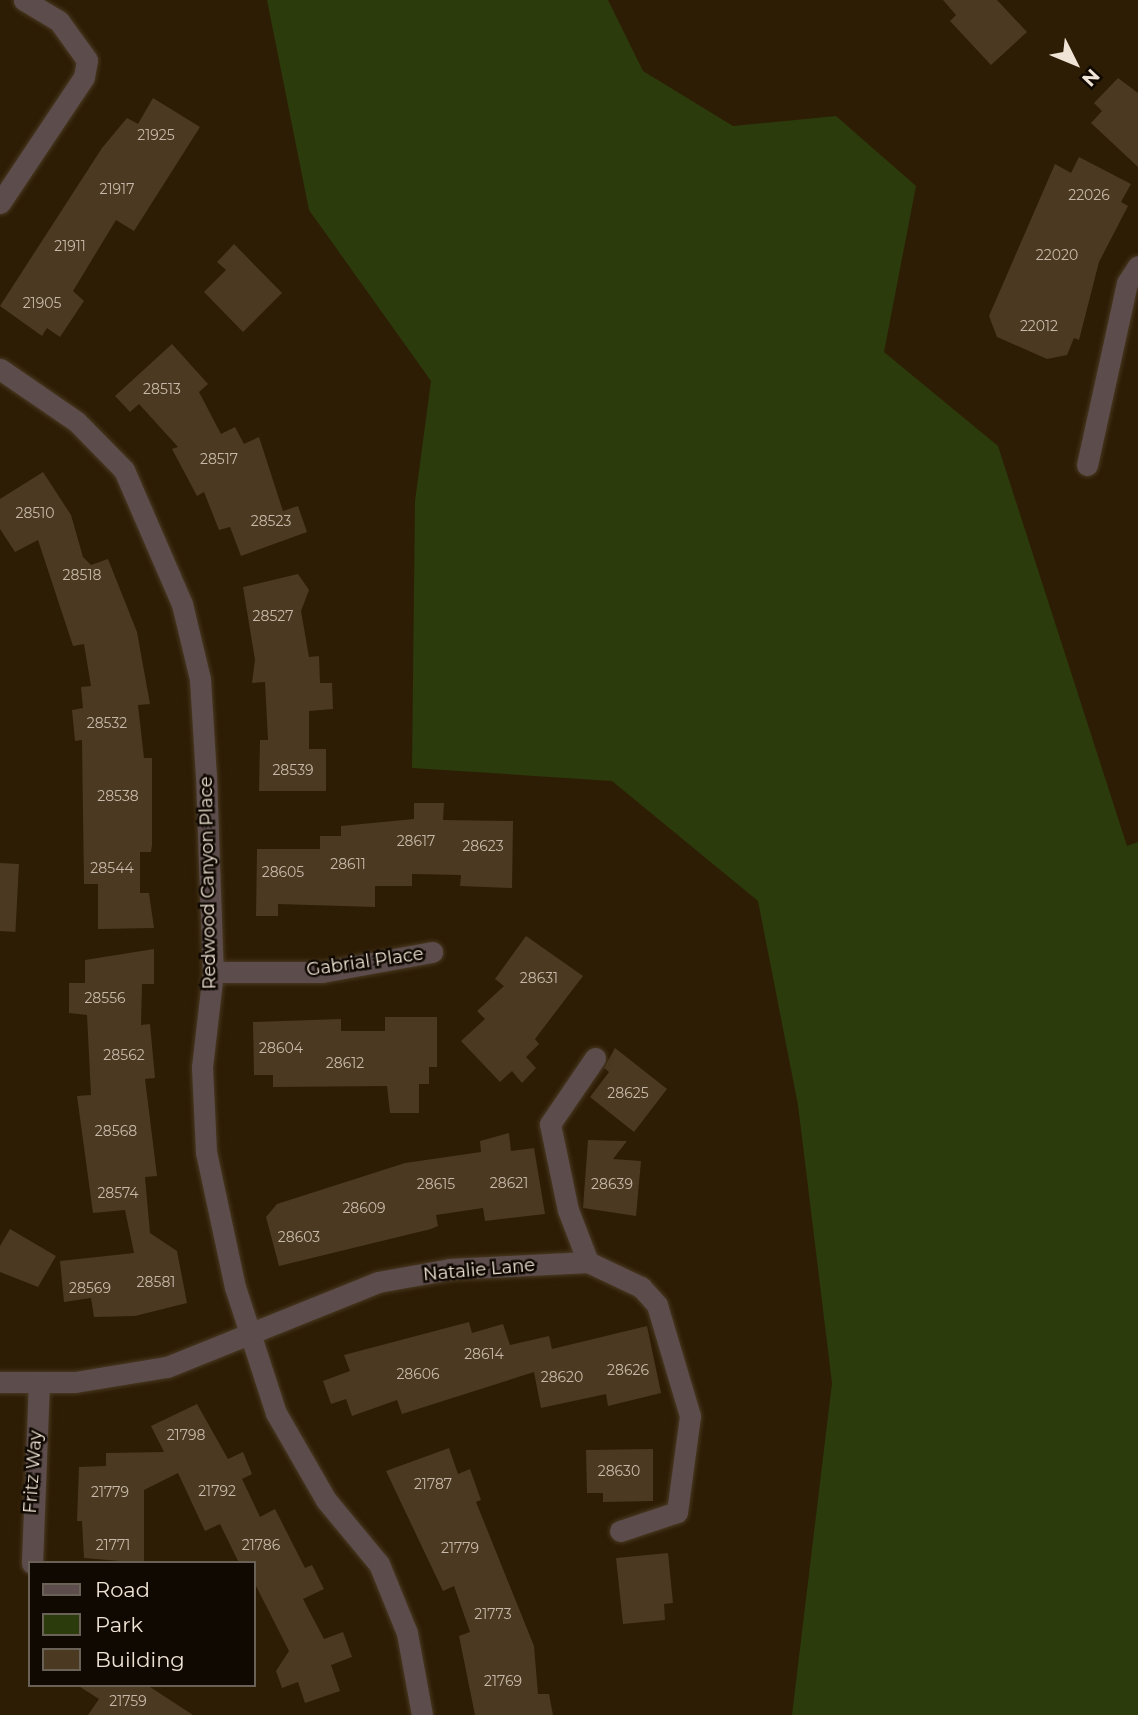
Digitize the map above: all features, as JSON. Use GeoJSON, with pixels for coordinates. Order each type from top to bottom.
{"type":"FeatureCollection","features":[{"type":"Feature","properties":{"kind":"street"},"geometry":{"type":"LineString","coordinates":[[0,202],[84,77],[87,60],[59,21],[24,0]]}},
{"type":"Feature","properties":{"kind":"street"},"geometry":{"type":"LineString","coordinates":[[1087,465],[1127,283],[1138,266]]}},
{"type":"Feature","properties":{"kind":"street","name":"Redwood Canyon Place"},"geometry":{"type":"LineString","coordinates":[[0,369],[77,422],[124,470],[182,604],[200,679],[213,972],[202,1068],[206,1152],[235,1287],[254,1331],[276,1413],[326,1500],[379,1564],[407,1633],[422,1715]]}},
{"type":"Feature","properties":{"kind":"street","name":"Gabrial Place"},"geometry":{"type":"LineString","coordinates":[[213,972],[322,972],[432,952]]}},
{"type":"Feature","properties":{"kind":"street"},"geometry":{"type":"LineString","coordinates":[[595,1058],[550,1124],[568,1210],[589,1262],[652,1296],[690,1416],[677,1512],[620,1531]]}},
{"type":"Feature","properties":{"kind":"street","name":"Natalie Lane"},"geometry":{"type":"LineString","coordinates":[[0,1382],[39,1382],[167,1367],[378,1282],[450,1269],[589,1262]]}},
{"type":"Feature","properties":{"kind":"street","name":"Fritz Way"},"geometry":{"type":"LineString","coordinates":[[32,1561],[39,1382]]}},
{"type":"Feature","properties":{"kind":"green space"},"geometry":{"type":"Polygon","coordinates":[[[267,0],[608,0],[643,71],[733,126],[836,116],[916,186],[884,352],[998,446],[1127,846],[1138,842],[1138,1715],[792,1715],[832,1383],[798,1105],[758,901],[612,781],[412,768],[415,501],[431,381],[309,210],[267,0]]]}},
{"type":"Feature","properties":{"kind":"building"},"geometry":{"type":"Polygon","coordinates":[[[943,0],[997,0],[1027,32],[991,65],[950,21],[956,15],[943,0]]]}},
{"type":"Feature","properties":{"kind":"building"},"geometry":{"type":"Polygon","coordinates":[[[1118,78],[1138,93],[1138,167],[1091,123],[1102,111],[1094,103],[1118,78]]]}},
{"type":"Feature","properties":{"kind":"building"},"geometry":{"type":"Polygon","coordinates":[[[153,98],[200,127],[134,231],[116,220],[73,291],[84,301],[60,337],[47,328],[42,336],[0,306],[102,148],[127,118],[138,124],[153,98]]]}},
{"type":"Feature","properties":{"kind":"building"},"geometry":{"type":"Polygon","coordinates":[[[1079,157],[1131,184],[1121,202],[1128,206],[1099,262],[1079,340],[1074,338],[1067,355],[1047,359],[997,337],[989,316],[1055,164],[1071,173],[1079,157]]]}},
{"type":"Feature","properties":{"kind":"building"},"geometry":{"type":"Polygon","coordinates":[[[234,244],[282,293],[243,332],[204,292],[226,270],[217,262],[234,244]]]}},
{"type":"Feature","properties":{"kind":"building"},"geometry":{"type":"Polygon","coordinates":[[[172,344],[208,384],[199,392],[221,434],[235,427],[244,444],[259,437],[283,511],[298,506],[307,532],[241,556],[230,527],[219,530],[204,492],[197,496],[172,449],[178,447],[139,404],[130,412],[115,396],[172,344]]]}},
{"type":"Feature","properties":{"kind":"building"},"geometry":{"type":"Polygon","coordinates":[[[43,472],[71,515],[83,557],[91,565],[108,559],[137,632],[150,704],[138,705],[144,758],[152,758],[152,845],[151,852],[140,852],[140,893],[149,893],[154,928],[98,929],[98,884],[84,884],[82,740],[75,741],[72,710],[83,708],[81,687],[91,686],[84,644],[73,646],[38,540],[15,552],[0,529],[0,499],[43,472]]]}},
{"type":"Feature","properties":{"kind":"building"},"geometry":{"type":"Polygon","coordinates":[[[298,574],[309,590],[301,611],[309,657],[319,656],[320,683],[332,683],[333,709],[309,711],[309,749],[326,749],[326,791],[259,791],[260,740],[268,740],[265,682],[252,683],[255,660],[243,587],[298,574]]]}},
{"type":"Feature","properties":{"kind":"building"},"geometry":{"type":"Polygon","coordinates":[[[414,803],[444,803],[443,820],[513,821],[512,888],[460,886],[461,875],[412,874],[412,886],[375,886],[375,907],[278,904],[278,916],[256,916],[257,849],[320,849],[320,836],[341,836],[341,826],[414,819],[414,803]]]}},
{"type":"Feature","properties":{"kind":"building"},"geometry":{"type":"Polygon","coordinates":[[[0,863],[19,864],[15,932],[0,931],[0,863]]]}},
{"type":"Feature","properties":{"kind":"building"},"geometry":{"type":"Polygon","coordinates":[[[526,936],[583,976],[535,1039],[539,1044],[526,1057],[536,1068],[522,1083],[512,1071],[500,1082],[461,1041],[485,1019],[477,1011],[504,986],[495,979],[526,936]]]}},
{"type":"Feature","properties":{"kind":"building"},"geometry":{"type":"Polygon","coordinates":[[[154,949],[154,984],[142,984],[141,1025],[150,1024],[155,1078],[145,1079],[157,1176],[145,1177],[150,1233],[177,1251],[187,1303],[135,1316],[94,1317],[91,1298],[64,1302],[60,1261],[134,1253],[125,1210],[93,1213],[77,1096],[91,1095],[87,1015],[69,1013],[69,983],[85,983],[85,960],[154,949]]]}},
{"type":"Feature","properties":{"kind":"building"},"geometry":{"type":"Polygon","coordinates":[[[385,1017],[437,1017],[437,1067],[429,1067],[429,1084],[419,1084],[419,1113],[390,1113],[387,1086],[273,1087],[273,1075],[254,1075],[253,1022],[341,1019],[341,1031],[385,1031],[385,1017]]]}},
{"type":"Feature","properties":{"kind":"building"},"geometry":{"type":"Polygon","coordinates":[[[615,1048],[667,1089],[634,1132],[590,1097],[609,1072],[604,1068],[615,1048]]]}},
{"type":"Feature","properties":{"kind":"building"},"geometry":{"type":"Polygon","coordinates":[[[509,1133],[511,1151],[534,1148],[545,1214],[485,1221],[483,1208],[436,1215],[438,1226],[431,1229],[279,1266],[266,1217],[277,1204],[405,1163],[481,1152],[480,1141],[509,1133]]]}},
{"type":"Feature","properties":{"kind":"building"},"geometry":{"type":"Polygon","coordinates":[[[588,1140],[627,1141],[613,1159],[641,1161],[636,1216],[583,1208],[588,1140]]]}},
{"type":"Feature","properties":{"kind":"building"},"geometry":{"type":"Polygon","coordinates":[[[10,1229],[56,1256],[38,1287],[0,1272],[0,1246],[10,1229]]]}},
{"type":"Feature","properties":{"kind":"building"},"geometry":{"type":"Polygon","coordinates":[[[469,1322],[472,1333],[503,1324],[510,1345],[549,1336],[552,1349],[647,1326],[661,1393],[608,1406],[606,1394],[541,1408],[534,1372],[402,1414],[397,1400],[352,1416],[346,1399],[331,1404],[323,1381],[350,1371],[344,1355],[469,1322]]]}},
{"type":"Feature","properties":{"kind":"building"},"geometry":{"type":"Polygon","coordinates":[[[197,1404],[228,1459],[243,1452],[252,1474],[242,1479],[260,1517],[275,1509],[305,1568],[312,1565],[324,1589],[303,1599],[324,1639],[343,1632],[352,1657],[331,1665],[340,1691],[305,1703],[298,1682],[282,1688],[276,1671],[289,1651],[256,1586],[256,1561],[238,1561],[220,1524],[205,1531],[178,1473],[144,1490],[144,1561],[84,1558],[82,1521],[77,1521],[79,1467],[106,1466],[106,1453],[164,1452],[151,1426],[197,1404]]]}},
{"type":"Feature","properties":{"kind":"building"},"geometry":{"type":"Polygon","coordinates":[[[449,1448],[458,1474],[470,1469],[481,1500],[476,1502],[534,1646],[538,1694],[549,1694],[553,1715],[475,1715],[459,1636],[470,1632],[454,1586],[443,1591],[386,1471],[449,1448]]]}},
{"type":"Feature","properties":{"kind":"building"},"geometry":{"type":"Polygon","coordinates":[[[653,1449],[653,1501],[603,1502],[603,1493],[587,1493],[586,1450],[653,1449]]]}},
{"type":"Feature","properties":{"kind":"building"},"geometry":{"type":"Polygon","coordinates":[[[668,1553],[673,1603],[664,1604],[665,1620],[623,1624],[616,1558],[668,1553]]]}},
{"type":"Feature","properties":{"kind":"building"},"geometry":{"type":"Polygon","coordinates":[[[80,1687],[150,1687],[193,1715],[88,1715],[99,1699],[80,1687]]]}}]}
